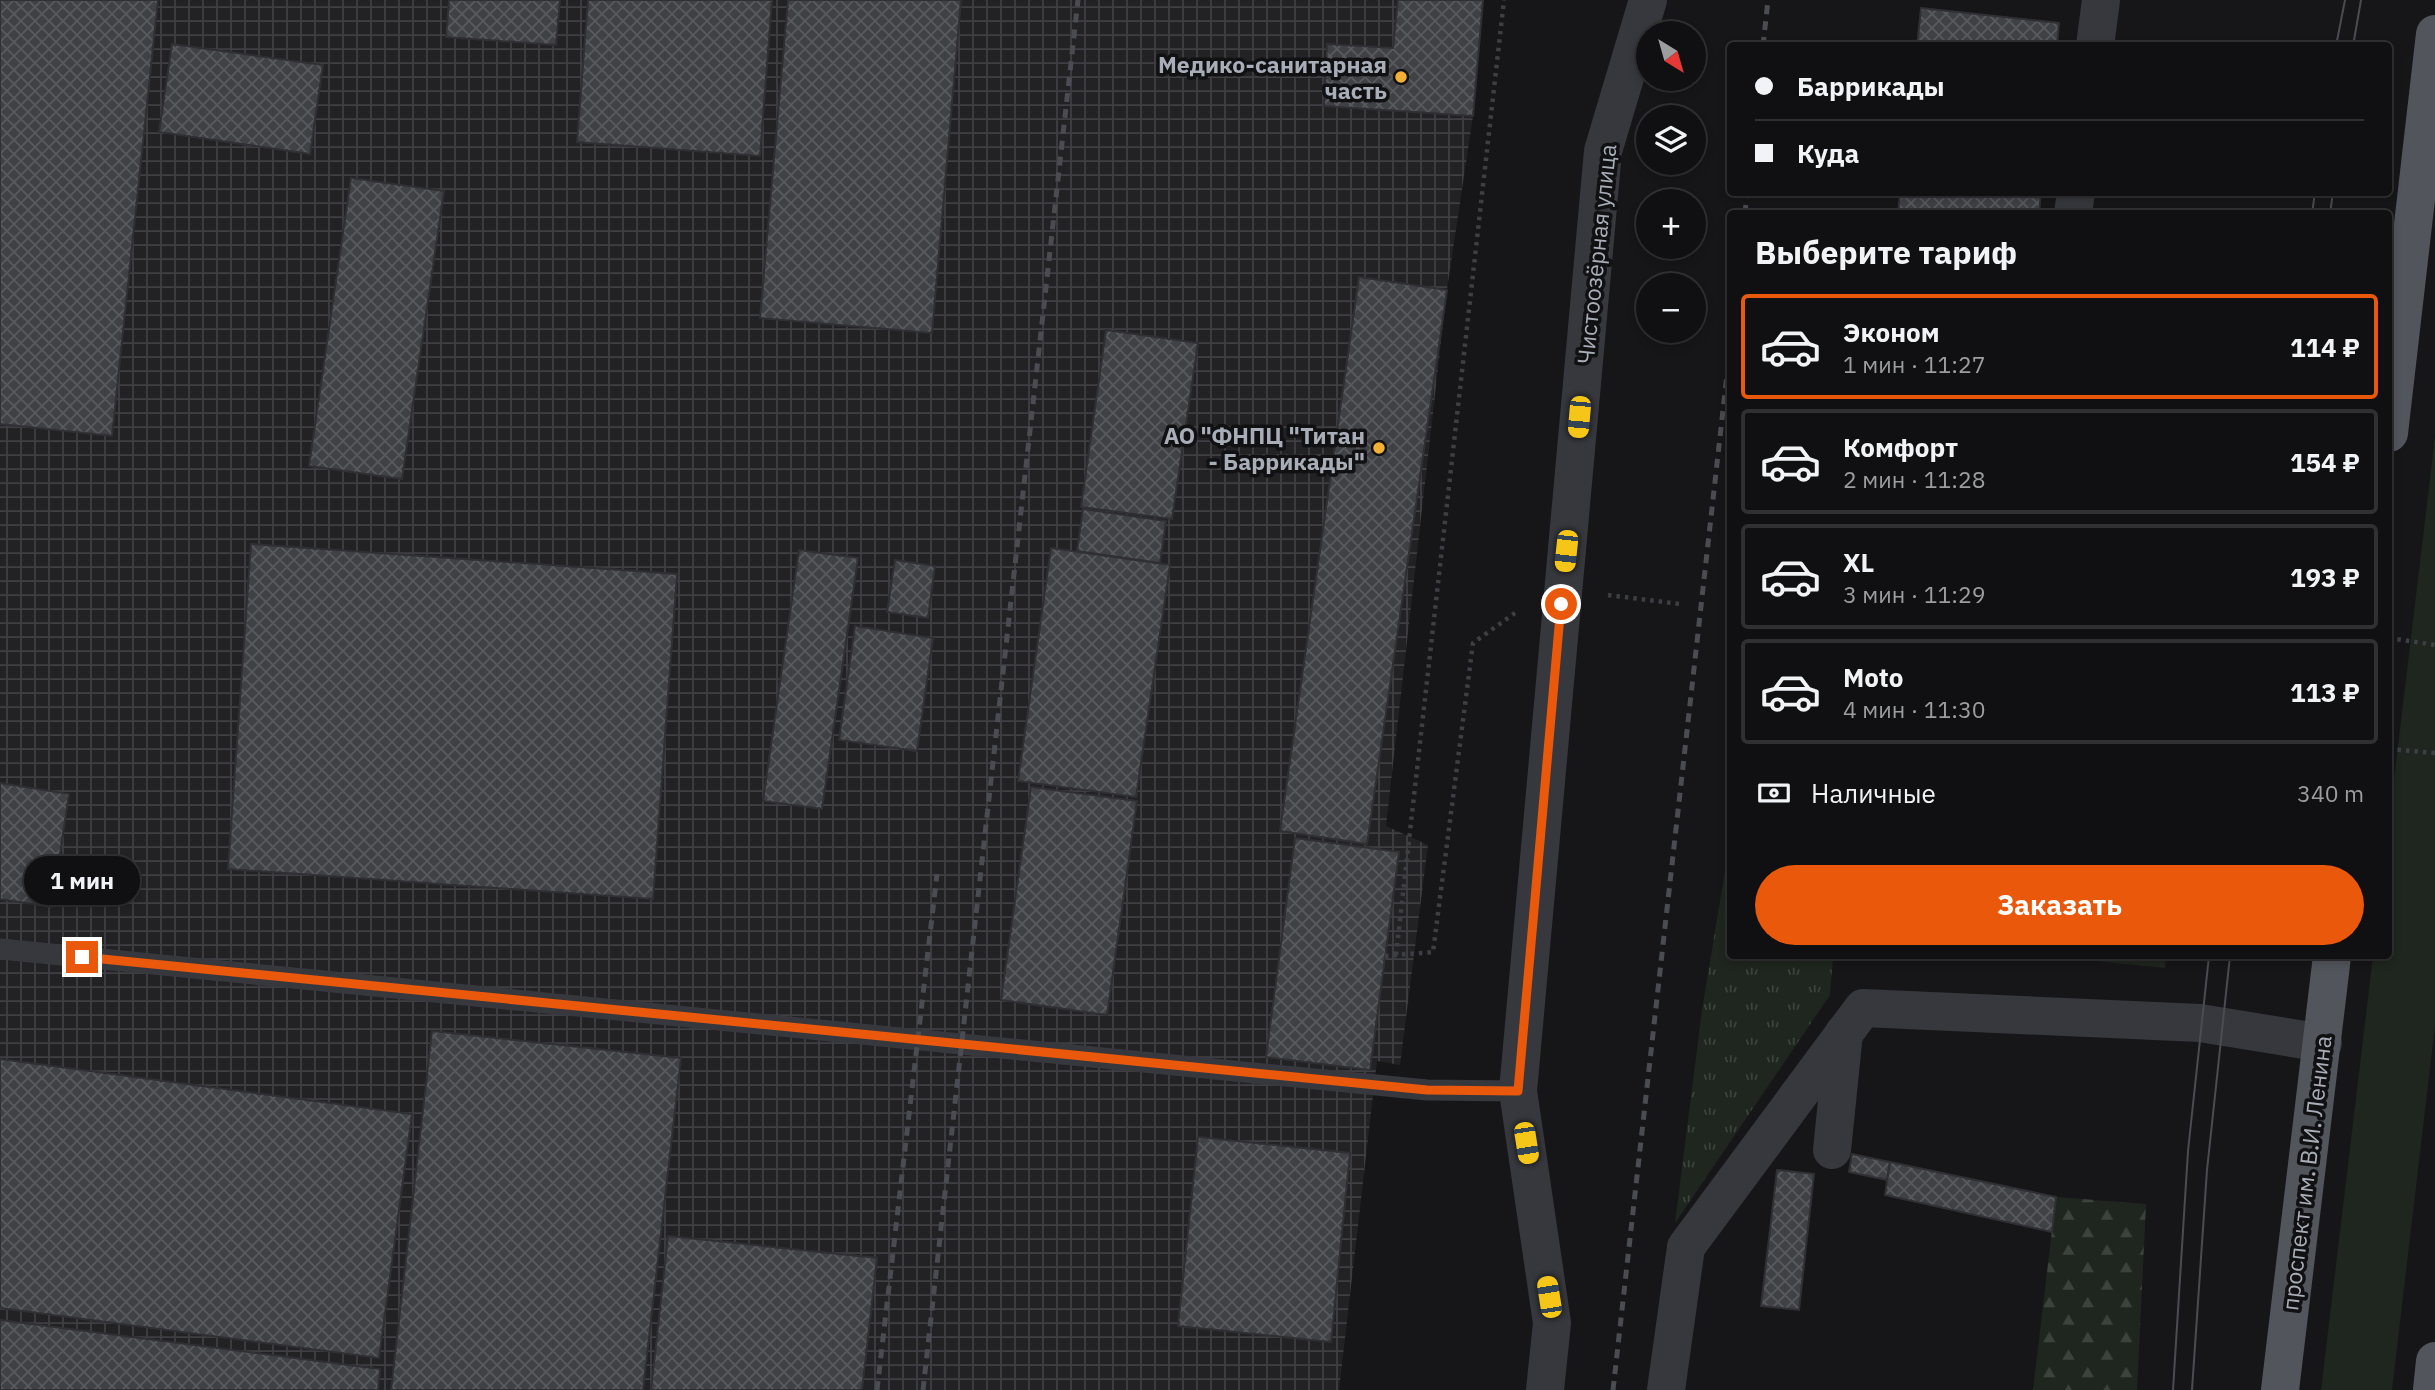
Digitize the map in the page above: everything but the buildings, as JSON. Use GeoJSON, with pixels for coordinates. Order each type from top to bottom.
{"type":"FeatureCollection","features":[{"type":"Feature","properties":{"kind":"main road"},"geometry":{"type":"LineString","coordinates":[[2392,371],[2435,34]]}},
{"type":"Feature","properties":{"kind":"main road","name":"проспект им. В.И. Ленина"},"geometry":{"type":"LineString","coordinates":[[2280,1390],[2332,959]]}},
{"type":"Feature","properties":{"kind":"main road"},"geometry":{"type":"LineString","coordinates":[[2431,1390],[2435,1361]]}},
{"type":"Feature","properties":{"kind":"street","name":"Чистоозёрная улица"},"geometry":{"type":"LineString","coordinates":[[1545,1390],[1552,1323],[1518,1091],[1603,151],[1648,0]]}},
{"type":"Feature","properties":{"kind":"street"},"geometry":{"type":"LineString","coordinates":[[2096,42],[2101,0]]}},
{"type":"Feature","properties":{"kind":"street"},"geometry":{"type":"LineString","coordinates":[[1667,1390],[1686,1247],[1863,1008],[2200,1023],[2323,1043]]}},
{"type":"Feature","properties":{"kind":"street"},"geometry":{"type":"LineString","coordinates":[[1832,1150],[1844,1033]]}},
{"type":"Feature","properties":{"kind":"lane"},"geometry":{"type":"LineString","coordinates":[[0,949],[1427,1090],[1518,1091]]}},
{"type":"Feature","properties":{"kind":"path"},"geometry":{"type":"LineString","coordinates":[[1396,955],[1504,0]]}},
{"type":"Feature","properties":{"kind":"path"},"geometry":{"type":"LineString","coordinates":[[1608,595],[1679,604]]}},
{"type":"Feature","properties":{"kind":"path"},"geometry":{"type":"LineString","coordinates":[[1385,956],[1433,952],[1473,643],[1515,613]]}},
{"type":"Feature","properties":{"kind":"path"},"geometry":{"type":"LineString","coordinates":[[2392,638],[2435,645]]}},
{"type":"Feature","properties":{"kind":"path"},"geometry":{"type":"LineString","coordinates":[[2392,749],[2435,753]]}},
{"type":"Feature","properties":{"kind":"shaded area"},"geometry":{"type":"Polygon","coordinates":[[[0,0],[1483,0],[1473,116],[1447,289],[1386,826],[1428,845],[1400,1065],[1377,1061],[1339,1390],[0,1390],[0,0]]]}},
{"type":"Feature","properties":{"kind":"green space"},"geometry":{"type":"Polygon","coordinates":[[[2435,437],[2435,1026],[2392,1390],[2321,1390],[2373,959],[2392,959],[2392,796],[2435,437]]]}},
{"type":"Feature","properties":{"kind":"green space"},"geometry":{"type":"Polygon","coordinates":[[[1727,859],[1727,959],[1833,959],[1830,995],[1675,1223],[1702,1010],[1727,859]]]}},
{"type":"Feature","properties":{"kind":"green space"},"geometry":{"type":"Polygon","coordinates":[[[2077,959],[2166,959],[2165,968],[2077,959]]]}},
{"type":"Feature","properties":{"kind":"green space"},"geometry":{"type":"Polygon","coordinates":[[[2056,1197],[2146,1204],[2137,1390],[2033,1390],[2056,1197]]]}},
{"type":"Feature","properties":{"kind":"tram line"},"geometry":{"type":"LineString","coordinates":[[2337,42],[2345,0]]}},
{"type":"Feature","properties":{"kind":"tram line"},"geometry":{"type":"LineString","coordinates":[[2354,42],[2361,0]]}},
{"type":"Feature","properties":{"kind":"tram line"},"geometry":{"type":"LineString","coordinates":[[2313,210],[2314,196]]}},
{"type":"Feature","properties":{"kind":"tram line"},"geometry":{"type":"LineString","coordinates":[[2331,210],[2332,196]]}},
{"type":"Feature","properties":{"kind":"tram line"},"geometry":{"type":"LineString","coordinates":[[2173,1390],[2188,1151],[2209,959]]}},
{"type":"Feature","properties":{"kind":"tram line"},"geometry":{"type":"LineString","coordinates":[[2192,1390],[2207,1170],[2230,959]]}},
{"type":"Feature","properties":{"kind":"railway"},"geometry":{"type":"LineString","coordinates":[[923,1390],[1078,0]]}},
{"type":"Feature","properties":{"kind":"railway"},"geometry":{"type":"LineString","coordinates":[[1763,42],[1768,0]]}},
{"type":"Feature","properties":{"kind":"railway"},"geometry":{"type":"LineString","coordinates":[[1745,210],[1747,196]]}},
{"type":"Feature","properties":{"kind":"railway"},"geometry":{"type":"LineString","coordinates":[[1613,1390],[1727,375]]}},
{"type":"Feature","properties":{"kind":"railway"},"geometry":{"type":"LineString","coordinates":[[877,1390],[937,874]]}},
{"type":"Feature","properties":{"kind":"place","name":"Медико-санитарная часть"},"geometry":{"type":"Point","coordinates":[1401,77]}},
{"type":"Feature","properties":{"kind":"place","name":"АО \"ФНПЦ \"Титан - Баррикады\""},"geometry":{"type":"Point","coordinates":[1379,448]}},
{"type":"Feature","properties":{"kind":"route"},"geometry":{"type":"LineString","coordinates":[[82,957],[1427,1090],[1518,1091],[1561,604]]}}]}
